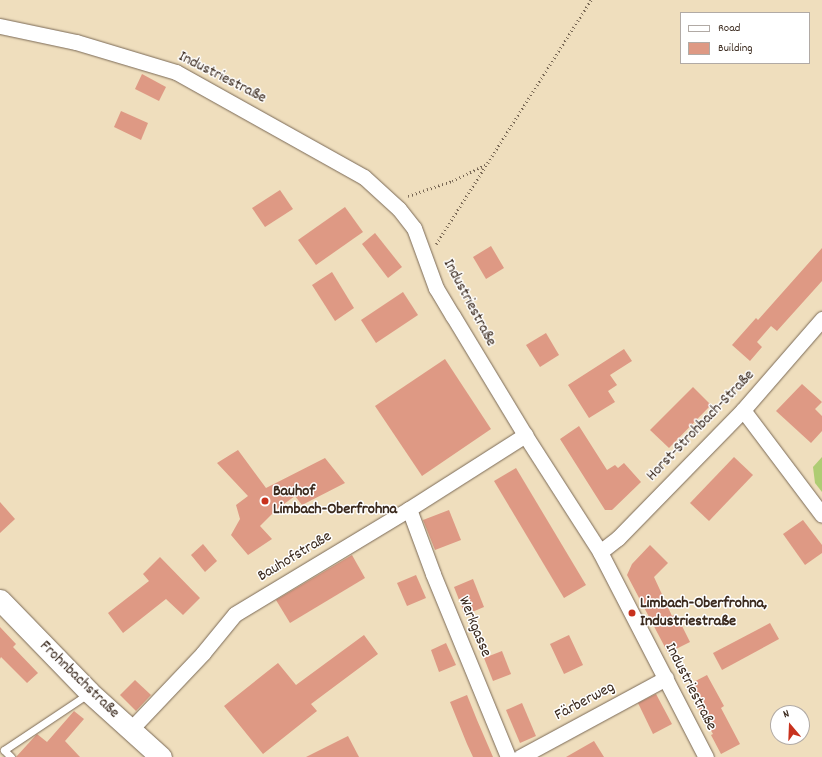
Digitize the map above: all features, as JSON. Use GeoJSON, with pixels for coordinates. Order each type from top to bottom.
{"type":"FeatureCollection","features":[{"type":"Feature","properties":{"kind":"street","name":"Industriestraße"},"geometry":{"type":"LineString","coordinates":[[0,26],[76,42],[176,72],[364,177],[399,209],[414,228],[436,288],[525,436],[600,552],[706,757]]}},
{"type":"Feature","properties":{"kind":"street","name":"Horst-Strohbach-Straße"},"geometry":{"type":"LineString","coordinates":[[600,552],[618,538],[743,410],[822,319]]}},
{"type":"Feature","properties":{"kind":"street"},"geometry":{"type":"LineString","coordinates":[[743,410],[822,515]]}},
{"type":"Feature","properties":{"kind":"street","name":"Bauhofstraße"},"geometry":{"type":"LineString","coordinates":[[131,729],[203,653],[235,614],[409,509],[525,436]]}},
{"type":"Feature","properties":{"kind":"street","name":"Werkgasse"},"geometry":{"type":"LineString","coordinates":[[409,509],[433,574],[508,757]]}},
{"type":"Feature","properties":{"kind":"street","name":"Frohnbachstraße"},"geometry":{"type":"LineString","coordinates":[[0,600],[89,692],[161,757]]}},
{"type":"Feature","properties":{"kind":"street","name":"Färberweg"},"geometry":{"type":"LineString","coordinates":[[520,757],[666,678]]}},
{"type":"Feature","properties":{"kind":"lane"},"geometry":{"type":"LineString","coordinates":[[10,757],[4,750],[89,692]]}},
{"type":"Feature","properties":{"kind":"path"},"geometry":{"type":"LineString","coordinates":[[426,260],[591,0]]}},
{"type":"Feature","properties":{"kind":"path"},"geometry":{"type":"LineString","coordinates":[[384,195],[410,196],[452,181],[485,165]]}},
{"type":"Feature","properties":{"kind":"green space"},"geometry":{"type":"Polygon","coordinates":[[[822,457],[822,492],[815,483],[813,467],[822,457]]]}},
{"type":"Feature","properties":{"kind":"building"},"geometry":{"type":"Polygon","coordinates":[[[142,74],[166,87],[159,101],[135,89],[142,74]]]}},
{"type":"Feature","properties":{"kind":"building"},"geometry":{"type":"Polygon","coordinates":[[[121,111],[148,123],[141,140],[114,127],[121,111]]]}},
{"type":"Feature","properties":{"kind":"building"},"geometry":{"type":"Polygon","coordinates":[[[280,190],[293,209],[265,227],[252,208],[280,190]]]}},
{"type":"Feature","properties":{"kind":"building"},"geometry":{"type":"Polygon","coordinates":[[[345,207],[363,232],[316,265],[298,240],[345,207]]]}},
{"type":"Feature","properties":{"kind":"building"},"geometry":{"type":"Polygon","coordinates":[[[375,233],[402,267],[388,278],[362,244],[375,233]]]}},
{"type":"Feature","properties":{"kind":"building"},"geometry":{"type":"Polygon","coordinates":[[[491,246],[504,268],[486,279],[473,257],[491,246]]]}},
{"type":"Feature","properties":{"kind":"building"},"geometry":{"type":"Polygon","coordinates":[[[822,248],[822,281],[777,331],[771,326],[757,342],[762,347],[750,361],[732,345],[756,318],[758,320],[822,248]]]}},
{"type":"Feature","properties":{"kind":"building"},"geometry":{"type":"Polygon","coordinates":[[[332,272],[354,308],[335,321],[312,285],[332,272]]]}},
{"type":"Feature","properties":{"kind":"building"},"geometry":{"type":"Polygon","coordinates":[[[403,292],[418,315],[376,343],[361,320],[403,292]]]}},
{"type":"Feature","properties":{"kind":"building"},"geometry":{"type":"Polygon","coordinates":[[[546,333],[559,355],[540,367],[526,345],[546,333]]]}},
{"type":"Feature","properties":{"kind":"building"},"geometry":{"type":"Polygon","coordinates":[[[624,349],[632,361],[610,375],[617,385],[608,391],[615,402],[589,418],[568,385],[624,349]]]}},
{"type":"Feature","properties":{"kind":"building"},"geometry":{"type":"Polygon","coordinates":[[[445,359],[491,429],[422,476],[375,406],[445,359]]]}},
{"type":"Feature","properties":{"kind":"building"},"geometry":{"type":"Polygon","coordinates":[[[802,384],[822,402],[815,409],[822,416],[822,431],[811,443],[776,411],[802,384]]]}},
{"type":"Feature","properties":{"kind":"building"},"geometry":{"type":"Polygon","coordinates":[[[693,387],[711,405],[669,448],[650,430],[693,387]]]}},
{"type":"Feature","properties":{"kind":"building"},"geometry":{"type":"Polygon","coordinates":[[[579,426],[607,470],[615,465],[618,468],[624,463],[641,482],[612,510],[605,510],[560,439],[579,426]]]}},
{"type":"Feature","properties":{"kind":"building","name":"Bauhof Limbach-Oberfrohna"},"geometry":{"type":"Polygon","coordinates":[[[238,450],[266,488],[325,458],[345,483],[302,505],[295,496],[277,509],[260,526],[272,539],[248,555],[231,535],[240,519],[236,505],[248,496],[217,463],[238,450]]]}},
{"type":"Feature","properties":{"kind":"building"},"geometry":{"type":"Polygon","coordinates":[[[734,457],[753,475],[709,521],[690,503],[734,457]]]}},
{"type":"Feature","properties":{"kind":"building"},"geometry":{"type":"Polygon","coordinates":[[[516,468],[586,585],[564,598],[494,481],[516,468]]]}},
{"type":"Feature","properties":{"kind":"building"},"geometry":{"type":"Polygon","coordinates":[[[0,502],[15,519],[0,533],[0,502]]]}},
{"type":"Feature","properties":{"kind":"building"},"geometry":{"type":"Polygon","coordinates":[[[449,510],[461,540],[435,550],[423,520],[449,510]]]}},
{"type":"Feature","properties":{"kind":"building"},"geometry":{"type":"Polygon","coordinates":[[[803,520],[822,545],[822,553],[805,565],[783,534],[803,520]]]}},
{"type":"Feature","properties":{"kind":"building"},"geometry":{"type":"Polygon","coordinates":[[[203,544],[217,561],[205,572],[191,555],[203,544]]]}},
{"type":"Feature","properties":{"kind":"building"},"geometry":{"type":"Polygon","coordinates":[[[650,545],[668,563],[654,577],[672,616],[676,614],[690,642],[668,653],[627,575],[632,564],[650,545]]]}},
{"type":"Feature","properties":{"kind":"building"},"geometry":{"type":"Polygon","coordinates":[[[352,555],[365,578],[290,623],[276,600],[352,555]]]}},
{"type":"Feature","properties":{"kind":"building"},"geometry":{"type":"Polygon","coordinates":[[[160,557],[200,598],[183,615],[166,599],[123,633],[108,613],[149,581],[143,574],[160,557]]]}},
{"type":"Feature","properties":{"kind":"building"},"geometry":{"type":"Polygon","coordinates":[[[416,575],[426,598],[407,606],[397,583],[416,575]]]}},
{"type":"Feature","properties":{"kind":"building"},"geometry":{"type":"Polygon","coordinates":[[[473,579],[484,607],[465,615],[454,587],[473,579]]]}},
{"type":"Feature","properties":{"kind":"building"},"geometry":{"type":"Polygon","coordinates":[[[770,623],[779,639],[722,670],[713,653],[770,623]]]}},
{"type":"Feature","properties":{"kind":"building"},"geometry":{"type":"Polygon","coordinates":[[[0,627],[16,644],[13,647],[38,673],[27,683],[1,657],[0,659],[0,627]]]}},
{"type":"Feature","properties":{"kind":"building"},"geometry":{"type":"Polygon","coordinates":[[[364,635],[378,654],[311,704],[317,711],[263,754],[224,706],[278,663],[296,685],[364,635]]]}},
{"type":"Feature","properties":{"kind":"building"},"geometry":{"type":"Polygon","coordinates":[[[569,635],[583,665],[564,674],[550,644],[569,635]]]}},
{"type":"Feature","properties":{"kind":"building"},"geometry":{"type":"Polygon","coordinates":[[[446,643],[456,665],[439,672],[431,650],[446,643]]]}},
{"type":"Feature","properties":{"kind":"building"},"geometry":{"type":"Polygon","coordinates":[[[502,651],[511,674],[493,681],[484,658],[502,651]]]}},
{"type":"Feature","properties":{"kind":"building"},"geometry":{"type":"Polygon","coordinates":[[[707,675],[724,706],[721,708],[740,744],[721,754],[711,735],[713,734],[686,686],[707,675]]]}},
{"type":"Feature","properties":{"kind":"building"},"geometry":{"type":"Polygon","coordinates":[[[135,680],[151,695],[136,711],[120,695],[135,680]]]}},
{"type":"Feature","properties":{"kind":"building"},"geometry":{"type":"Polygon","coordinates":[[[656,694],[672,724],[653,734],[638,703],[656,694]]]}},
{"type":"Feature","properties":{"kind":"building"},"geometry":{"type":"Polygon","coordinates":[[[467,695],[493,757],[473,757],[467,744],[450,702],[467,695]]]}},
{"type":"Feature","properties":{"kind":"building"},"geometry":{"type":"Polygon","coordinates":[[[522,703],[536,736],[520,743],[506,710],[522,703]]]}},
{"type":"Feature","properties":{"kind":"building"},"geometry":{"type":"Polygon","coordinates":[[[74,711],[84,719],[65,741],[80,757],[16,757],[37,734],[47,742],[74,711]]]}},
{"type":"Feature","properties":{"kind":"building"},"geometry":{"type":"Polygon","coordinates":[[[348,736],[359,757],[306,757],[348,736]]]}},
{"type":"Feature","properties":{"kind":"building"},"geometry":{"type":"Polygon","coordinates":[[[594,741],[604,757],[566,757],[594,741]]]}},
{"type":"Feature","properties":{"kind":"place","name":"Bauhof Limbach-Oberfrohna"},"geometry":{"type":"Point","coordinates":[265,501]}},
{"type":"Feature","properties":{"kind":"place","name":"Limbach-Oberfrohna, Industriestraße"},"geometry":{"type":"Point","coordinates":[632,613]}}]}
